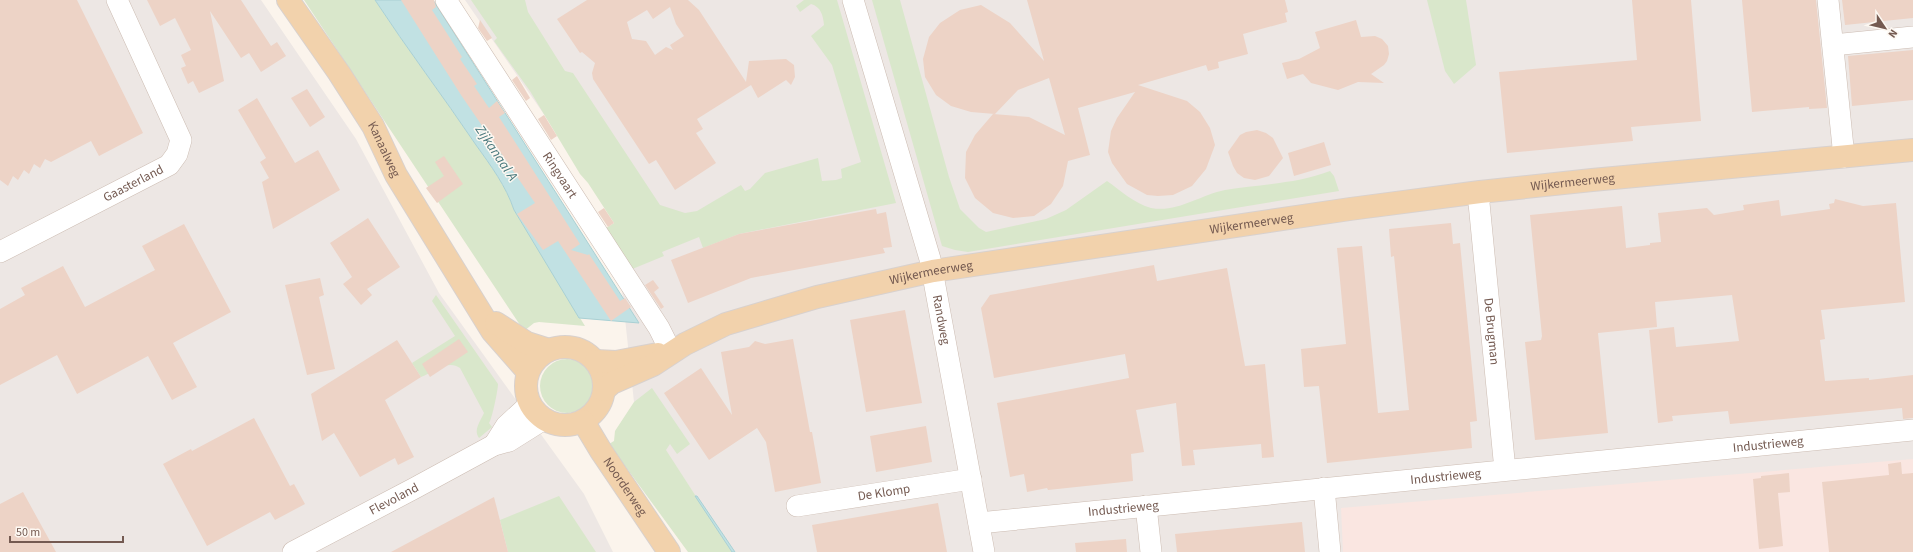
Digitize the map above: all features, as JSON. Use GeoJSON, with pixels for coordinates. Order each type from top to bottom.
{"type":"FeatureCollection","features":[{"type":"Feature","properties":{"kind":"main road","name":"Kanaalweg"},"geometry":{"type":"LineString","coordinates":[[288,0],[372,126],[396,175],[492,330],[528,372]]}},
{"type":"Feature","properties":{"kind":"main road","name":"Wijkermeerweg"},"geometry":{"type":"LineString","coordinates":[[604,390],[612,383],[653,365],[671,352],[726,324],[829,294],[933,271],[1350,209],[1480,192],[1599,179],[1913,150]]}},
{"type":"Feature","properties":{"kind":"main road","name":"Kanaalweg"},"geometry":{"type":"LineString","coordinates":[[475,303],[498,324],[514,335],[532,345],[548,350]]}},
{"type":"Feature","properties":{"kind":"main road"},"geometry":{"type":"LineString","coordinates":[[569,347],[579,349],[596,361],[602,375],[604,390],[601,402],[594,413],[583,421],[574,425],[563,426],[537,412],[526,388],[528,372],[533,363],[548,350],[569,347]]}},
{"type":"Feature","properties":{"kind":"main road","name":"Wijkermeerweg"},"geometry":{"type":"LineString","coordinates":[[596,361],[616,362],[671,352]]}},
{"type":"Feature","properties":{"kind":"main road","name":"Noorderweg"},"geometry":{"type":"LineString","coordinates":[[583,421],[601,451],[669,552]]}},
{"type":"Feature","properties":{"kind":"street","name":"Gaasterland"},"geometry":{"type":"LineString","coordinates":[[0,252],[170,165],[177,154],[181,140],[117,0]]}},
{"type":"Feature","properties":{"kind":"street","name":"Ringvaart"},"geometry":{"type":"LineString","coordinates":[[446,0],[659,328],[671,352]]}},
{"type":"Feature","properties":{"kind":"street","name":"Randweg"},"geometry":{"type":"LineString","coordinates":[[853,0],[933,271],[984,552]]}},
{"type":"Feature","properties":{"kind":"street"},"geometry":{"type":"LineString","coordinates":[[1828,0],[1844,156]]}},
{"type":"Feature","properties":{"kind":"street"},"geometry":{"type":"LineString","coordinates":[[1833,45],[1913,37]]}},
{"type":"Feature","properties":{"kind":"street","name":"De Brugman"},"geometry":{"type":"LineString","coordinates":[[1480,192],[1479,202],[1505,470]]}},
{"type":"Feature","properties":{"kind":"street","name":"Flevoland"},"geometry":{"type":"LineString","coordinates":[[293,552],[413,490],[494,444],[506,426],[537,412]]}},
{"type":"Feature","properties":{"kind":"street","name":"Industrieweg"},"geometry":{"type":"LineString","coordinates":[[979,523],[1913,430]]}},
{"type":"Feature","properties":{"kind":"street","name":"De Klomp"},"geometry":{"type":"LineString","coordinates":[[797,506],[971,479]]}},
{"type":"Feature","properties":{"kind":"street"},"geometry":{"type":"LineString","coordinates":[[1324,488],[1330,552]]}},
{"type":"Feature","properties":{"kind":"street"},"geometry":{"type":"LineString","coordinates":[[1146,506],[1150,552]]}},
{"type":"Feature","properties":{"kind":"shaded area"},"geometry":{"type":"Polygon","coordinates":[[[0,0],[261,0],[356,139],[439,293],[584,494],[613,552],[0,552],[0,0]]]}},
{"type":"Feature","properties":{"kind":"shaded area"},"geometry":{"type":"Polygon","coordinates":[[[465,0],[1913,0],[1913,459],[1341,508],[1343,552],[732,552],[634,402],[614,216],[465,0]]]}},
{"type":"Feature","properties":{"kind":"shaded area"},"geometry":{"type":"Polygon","coordinates":[[[1913,452],[1913,552],[1342,552],[1338,497],[1913,452]]]}},
{"type":"Feature","properties":{"kind":"green space"},"geometry":{"type":"Polygon","coordinates":[[[304,0],[375,0],[498,176],[514,210],[585,326],[539,322],[534,323],[524,331],[304,0]]]}},
{"type":"Feature","properties":{"kind":"green space"},"geometry":{"type":"Polygon","coordinates":[[[471,0],[525,0],[528,12],[565,71],[573,73],[660,205],[685,213],[697,211],[741,185],[745,191],[750,189],[765,173],[818,158],[822,181],[836,180],[842,178],[841,169],[861,162],[832,65],[811,36],[824,25],[822,15],[819,9],[814,5],[811,4],[800,12],[796,6],[804,0],[837,0],[896,203],[739,234],[703,248],[699,237],[662,252],[664,256],[625,272],[606,228],[614,223],[588,183],[580,174],[530,91],[494,41],[497,38],[471,0]]]}},
{"type":"Feature","properties":{"kind":"green space"},"geometry":{"type":"Polygon","coordinates":[[[872,0],[900,0],[949,177],[960,209],[979,228],[986,232],[1046,219],[1066,210],[1107,181],[1139,203],[1151,208],[1161,209],[1179,206],[1216,192],[1305,179],[1330,171],[1334,176],[1339,191],[968,252],[942,246],[872,0]]]}},
{"type":"Feature","properties":{"kind":"green space"},"geometry":{"type":"Polygon","coordinates":[[[1427,0],[1466,0],[1476,65],[1454,84],[1445,71],[1427,0]]]}},
{"type":"Feature","properties":{"kind":"green space"},"geometry":{"type":"Polygon","coordinates":[[[436,295],[498,384],[495,404],[489,423],[492,427],[479,438],[477,435],[477,429],[484,413],[460,368],[451,365],[441,367],[421,377],[412,363],[455,336],[432,301],[436,295]]]}},
{"type":"Feature","properties":{"kind":"green space"},"geometry":{"type":"Polygon","coordinates":[[[567,359],[577,361],[586,367],[592,376],[594,386],[592,396],[586,405],[577,411],[567,413],[557,411],[548,405],[542,396],[540,386],[542,376],[548,367],[557,361],[567,359]]]}},
{"type":"Feature","properties":{"kind":"green space"},"geometry":{"type":"Polygon","coordinates":[[[652,388],[690,444],[677,454],[670,444],[666,450],[732,552],[688,552],[609,444],[614,441],[615,431],[634,402],[652,388]]]}},
{"type":"Feature","properties":{"kind":"green space"},"geometry":{"type":"Polygon","coordinates":[[[559,496],[596,552],[508,552],[500,520],[559,496]]]}},
{"type":"Feature","properties":{"kind":"water","name":"Zijkanaal A"},"geometry":{"type":"Polygon","coordinates":[[[375,0],[433,0],[639,323],[579,318],[514,210],[498,176],[375,0]]]}},
{"type":"Feature","properties":{"kind":"water"},"geometry":{"type":"Polygon","coordinates":[[[695,496],[697,496],[735,552],[732,552],[695,496]]]}},
{"type":"Feature","properties":{"kind":"building"},"geometry":{"type":"Polygon","coordinates":[[[0,0],[77,0],[143,133],[99,156],[91,141],[51,162],[45,159],[40,168],[34,164],[29,174],[24,170],[18,180],[13,176],[8,186],[0,180],[0,0]]]}},
{"type":"Feature","properties":{"kind":"building"},"geometry":{"type":"Polygon","coordinates":[[[147,0],[241,0],[271,46],[277,42],[286,56],[261,72],[249,53],[241,58],[210,11],[224,81],[199,93],[193,81],[188,84],[181,68],[186,66],[181,55],[191,50],[175,18],[160,26],[147,0]]]}},
{"type":"Feature","properties":{"kind":"building"},"geometry":{"type":"Polygon","coordinates":[[[401,0],[434,0],[436,7],[432,10],[462,57],[460,59],[477,84],[474,86],[489,108],[497,101],[505,113],[499,117],[580,244],[571,250],[589,254],[620,301],[625,298],[631,307],[611,321],[558,241],[543,250],[517,214],[535,203],[461,95],[401,0]]]}},
{"type":"Feature","properties":{"kind":"building"},"geometry":{"type":"Polygon","coordinates":[[[587,0],[688,0],[699,10],[746,82],[749,61],[786,59],[794,65],[795,77],[791,85],[786,80],[758,98],[751,85],[697,119],[703,129],[696,133],[716,163],[675,190],[656,160],[649,164],[593,79],[592,73],[595,63],[582,52],[580,53],[557,19],[587,0]],[[670,7],[653,19],[647,10],[627,22],[632,39],[646,41],[655,55],[666,47],[673,50],[670,45],[684,36],[676,24],[670,7]]]}},
{"type":"Feature","properties":{"kind":"building"},"geometry":{"type":"Polygon","coordinates":[[[1027,0],[1285,0],[1288,12],[1285,13],[1287,22],[1243,34],[1248,54],[1218,62],[1219,68],[1208,71],[1206,65],[1138,85],[1187,101],[1200,112],[1210,128],[1215,145],[1206,169],[1192,186],[1173,195],[1147,195],[1127,184],[1112,163],[1108,152],[1111,131],[1117,118],[1135,92],[1078,108],[1090,155],[1068,161],[1063,186],[1051,204],[1034,216],[1013,218],[993,213],[975,198],[965,178],[966,152],[975,135],[993,114],[1029,117],[1065,135],[1049,78],[1018,90],[995,114],[971,112],[951,106],[936,95],[925,77],[923,59],[929,37],[940,23],[960,10],[981,5],[1010,23],[1044,61],[1027,0]]]}},
{"type":"Feature","properties":{"kind":"building"},"geometry":{"type":"Polygon","coordinates":[[[1632,0],[1691,0],[1701,121],[1631,127],[1633,141],[1507,153],[1499,72],[1637,60],[1632,0]]]}},
{"type":"Feature","properties":{"kind":"building"},"geometry":{"type":"Polygon","coordinates":[[[1742,0],[1816,0],[1827,108],[1809,109],[1809,107],[1752,112],[1742,0]]]}},
{"type":"Feature","properties":{"kind":"building"},"geometry":{"type":"Polygon","coordinates":[[[1842,0],[1913,0],[1913,18],[1845,25],[1842,0]]]}},
{"type":"Feature","properties":{"kind":"building"},"geometry":{"type":"Polygon","coordinates":[[[480,20],[492,38],[487,41],[478,28],[480,20]]]}},
{"type":"Feature","properties":{"kind":"building"},"geometry":{"type":"Polygon","coordinates":[[[1356,20],[1361,37],[1375,36],[1382,39],[1388,46],[1389,54],[1387,61],[1384,65],[1371,74],[1384,83],[1358,82],[1338,90],[1311,83],[1303,74],[1287,79],[1282,63],[1299,59],[1320,48],[1315,32],[1356,20]]]}},
{"type":"Feature","properties":{"kind":"building"},"geometry":{"type":"Polygon","coordinates":[[[1913,50],[1913,100],[1852,106],[1848,56],[1913,50]]]}},
{"type":"Feature","properties":{"kind":"building"},"geometry":{"type":"Polygon","coordinates":[[[517,76],[530,98],[526,101],[512,80],[517,76]]]}},
{"type":"Feature","properties":{"kind":"building"},"geometry":{"type":"Polygon","coordinates":[[[307,89],[325,117],[310,127],[291,98],[307,89]]]}},
{"type":"Feature","properties":{"kind":"building"},"geometry":{"type":"Polygon","coordinates":[[[257,98],[295,163],[318,150],[340,190],[273,229],[262,182],[269,178],[260,162],[266,158],[238,110],[257,98]]]}},
{"type":"Feature","properties":{"kind":"building"},"geometry":{"type":"Polygon","coordinates":[[[544,115],[557,136],[551,140],[538,119],[544,115]]]}},
{"type":"Feature","properties":{"kind":"building"},"geometry":{"type":"Polygon","coordinates":[[[1257,130],[1266,133],[1273,138],[1283,158],[1269,176],[1255,180],[1244,178],[1237,173],[1228,152],[1240,135],[1257,130]]]}},
{"type":"Feature","properties":{"kind":"building"},"geometry":{"type":"Polygon","coordinates":[[[1324,142],[1331,165],[1294,176],[1288,153],[1324,142]]]}},
{"type":"Feature","properties":{"kind":"building"},"geometry":{"type":"Polygon","coordinates":[[[444,156],[463,184],[437,203],[426,188],[444,176],[435,162],[444,156]]]}},
{"type":"Feature","properties":{"kind":"building"},"geometry":{"type":"Polygon","coordinates":[[[1835,199],[1863,206],[1896,203],[1905,302],[1821,310],[1825,339],[1820,340],[1825,381],[1869,378],[1869,380],[1913,375],[1913,418],[1903,419],[1902,408],[1730,424],[1728,411],[1672,416],[1673,421],[1658,423],[1649,330],[1674,327],[1676,347],[1739,341],[1732,295],[1655,302],[1657,327],[1598,333],[1608,433],[1535,440],[1525,342],[1541,340],[1542,336],[1530,215],[1622,206],[1626,248],[1661,242],[1658,213],[1707,208],[1714,215],[1744,210],[1743,205],[1779,200],[1781,216],[1830,209],[1829,204],[1834,203],[1835,199]]]}},
{"type":"Feature","properties":{"kind":"building"},"geometry":{"type":"Polygon","coordinates":[[[604,208],[614,223],[608,227],[598,212],[604,208]]]}},
{"type":"Feature","properties":{"kind":"building"},"geometry":{"type":"Polygon","coordinates":[[[876,209],[877,214],[886,212],[892,247],[883,248],[885,253],[751,278],[688,303],[671,260],[739,234],[876,209]]]}},
{"type":"Feature","properties":{"kind":"building"},"geometry":{"type":"Polygon","coordinates":[[[368,218],[400,267],[367,289],[372,295],[361,305],[343,284],[352,277],[330,243],[368,218]]]}},
{"type":"Feature","properties":{"kind":"building"},"geometry":{"type":"Polygon","coordinates":[[[1451,223],[1453,244],[1460,243],[1477,421],[1470,422],[1472,448],[1327,463],[1319,386],[1304,387],[1301,349],[1346,344],[1337,248],[1362,246],[1378,413],[1409,410],[1394,256],[1391,257],[1389,229],[1451,223]]]}},
{"type":"Feature","properties":{"kind":"building"},"geometry":{"type":"Polygon","coordinates":[[[184,224],[231,312],[173,343],[197,387],[172,400],[148,356],[77,394],[57,355],[0,385],[0,309],[25,295],[21,288],[63,266],[85,307],[155,270],[142,246],[184,224]]]}},
{"type":"Feature","properties":{"kind":"building"},"geometry":{"type":"Polygon","coordinates":[[[1154,265],[1157,281],[1227,268],[1245,366],[1265,364],[1274,457],[1262,458],[1261,444],[1193,450],[1195,465],[1182,466],[1176,403],[1136,410],[1144,452],[1131,454],[1133,481],[1048,490],[1047,488],[1027,492],[1024,474],[1010,477],[997,403],[1129,378],[1125,354],[994,378],[981,308],[990,295],[1154,265]]]}},
{"type":"Feature","properties":{"kind":"building"},"geometry":{"type":"Polygon","coordinates":[[[320,278],[324,295],[319,297],[335,369],[307,375],[285,285],[320,278]]]}},
{"type":"Feature","properties":{"kind":"building"},"geometry":{"type":"Polygon","coordinates":[[[653,280],[659,288],[654,292],[664,307],[661,309],[645,285],[653,280]]]}},
{"type":"Feature","properties":{"kind":"building"},"geometry":{"type":"Polygon","coordinates":[[[905,310],[922,403],[866,412],[850,320],[905,310]]]}},
{"type":"Feature","properties":{"kind":"building"},"geometry":{"type":"Polygon","coordinates":[[[459,339],[468,352],[430,377],[422,364],[459,339]]]}},
{"type":"Feature","properties":{"kind":"building"},"geometry":{"type":"Polygon","coordinates":[[[793,339],[821,483],[775,492],[766,442],[757,428],[709,460],[664,393],[701,368],[732,415],[721,352],[749,347],[755,341],[765,344],[793,339]]]}},
{"type":"Feature","properties":{"kind":"building"},"geometry":{"type":"Polygon","coordinates":[[[397,340],[421,377],[385,400],[414,457],[398,465],[395,458],[360,477],[334,433],[322,441],[311,394],[397,340]]]}},
{"type":"Feature","properties":{"kind":"building"},"geometry":{"type":"Polygon","coordinates":[[[254,418],[290,486],[294,484],[305,504],[275,520],[270,512],[207,546],[163,464],[191,449],[192,451],[254,418]]]}},
{"type":"Feature","properties":{"kind":"building"},"geometry":{"type":"Polygon","coordinates":[[[926,426],[932,462],[876,472],[870,436],[926,426]]]}},
{"type":"Feature","properties":{"kind":"building"},"geometry":{"type":"Polygon","coordinates":[[[1901,462],[1902,474],[1913,473],[1913,552],[1829,552],[1822,482],[1889,475],[1888,464],[1901,462]]]}},
{"type":"Feature","properties":{"kind":"building"},"geometry":{"type":"Polygon","coordinates":[[[1789,473],[1790,492],[1778,493],[1783,546],[1759,549],[1753,479],[1761,478],[1761,476],[1789,473]]]}},
{"type":"Feature","properties":{"kind":"building"},"geometry":{"type":"Polygon","coordinates":[[[23,492],[56,552],[0,552],[0,504],[23,492]]]}},
{"type":"Feature","properties":{"kind":"building"},"geometry":{"type":"Polygon","coordinates":[[[494,497],[508,552],[391,552],[494,497]]]}},
{"type":"Feature","properties":{"kind":"building"},"geometry":{"type":"Polygon","coordinates":[[[938,503],[947,552],[817,552],[812,525],[938,503]]]}},
{"type":"Feature","properties":{"kind":"building"},"geometry":{"type":"Polygon","coordinates":[[[1302,522],[1305,552],[1177,552],[1175,534],[1302,522]]]}},
{"type":"Feature","properties":{"kind":"building"},"geometry":{"type":"Polygon","coordinates":[[[1126,539],[1127,552],[1076,552],[1075,543],[1126,539]]]}}]}
